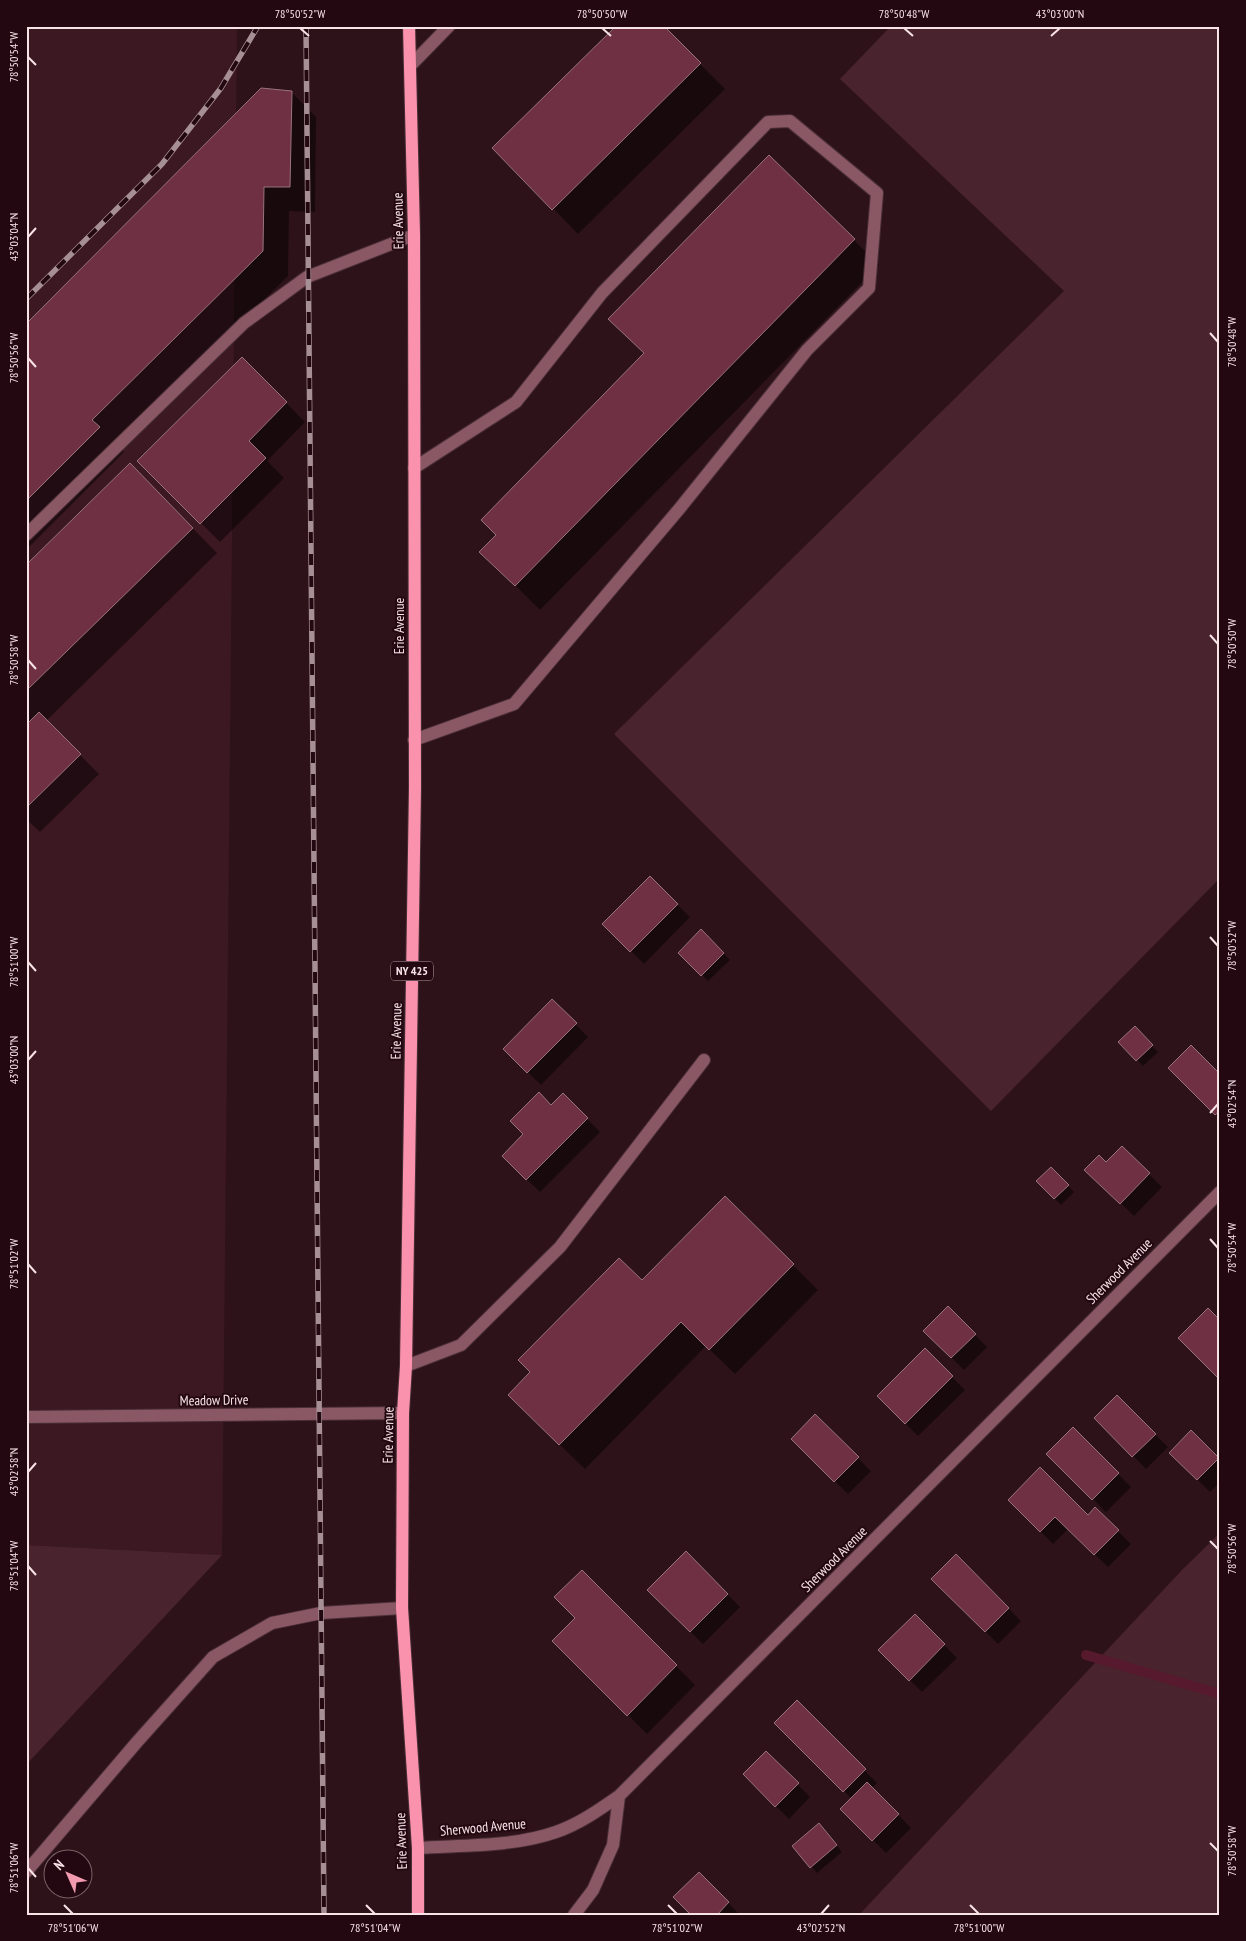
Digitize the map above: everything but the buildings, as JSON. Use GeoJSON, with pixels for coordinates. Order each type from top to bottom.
{"type":"FeatureCollection","features":[{"type":"Feature","properties":{"kind":"main road","name":"Erie Avenue"},"geometry":{"type":"LineString","coordinates":[[409,26],[414,235],[414,740],[406,1366],[403,1413],[402,1608],[418,1848],[418,1915]]}},
{"type":"Feature","properties":{"kind":"street"},"geometry":{"type":"LineString","coordinates":[[410,66],[449,26]]}},
{"type":"Feature","properties":{"kind":"street"},"geometry":{"type":"LineString","coordinates":[[414,468],[516,402],[602,293],[768,122],[790,121],[877,193],[869,288],[807,350],[680,508],[514,704],[414,740]]}},
{"type":"Feature","properties":{"kind":"street"},"geometry":{"type":"LineString","coordinates":[[26,535],[244,323],[307,276],[414,235]]}},
{"type":"Feature","properties":{"kind":"street"},"geometry":{"type":"LineString","coordinates":[[406,1366],[461,1345],[560,1247],[704,1060]]}},
{"type":"Feature","properties":{"kind":"street","name":"Sherwood Avenue"},"geometry":{"type":"LineString","coordinates":[[418,1848],[524,1841],[564,1828],[590,1816],[619,1796],[1220,1192]]}},
{"type":"Feature","properties":{"kind":"street","name":"Meadow Drive"},"geometry":{"type":"LineString","coordinates":[[26,1417],[403,1413]]}},
{"type":"Feature","properties":{"kind":"street"},"geometry":{"type":"LineString","coordinates":[[26,1872],[137,1742],[213,1657],[272,1623],[321,1613],[402,1608]]}},
{"type":"Feature","properties":{"kind":"street"},"geometry":{"type":"LineString","coordinates":[[574,1915],[593,1890],[613,1846],[619,1796]]}},
{"type":"Feature","properties":{"kind":"shaded area"},"geometry":{"type":"Polygon","coordinates":[[[26,26],[237,26],[222,1555],[26,1545],[26,26]]]}},
{"type":"Feature","properties":{"kind":"shaded area"},"geometry":{"type":"Polygon","coordinates":[[[891,26],[1220,26],[1220,878],[991,1111],[614,734],[1064,291],[840,79],[891,26]]]}},
{"type":"Feature","properties":{"kind":"shaded area"},"geometry":{"type":"Polygon","coordinates":[[[1220,1533],[1220,1915],[859,1915],[1182,1570],[1220,1533]]]}},
{"type":"Feature","properties":{"kind":"shaded area"},"geometry":{"type":"Polygon","coordinates":[[[26,1545],[222,1555],[26,1765],[26,1545]]]}},
{"type":"Feature","properties":{"kind":"waterway"},"geometry":{"type":"LineString","coordinates":[[1086,1655],[1220,1694]]}},
{"type":"Feature","properties":{"kind":"railway"},"geometry":{"type":"LineString","coordinates":[[26,299],[162,164],[221,88],[258,26]]}},
{"type":"Feature","properties":{"kind":"railway"},"geometry":{"type":"LineString","coordinates":[[306,26],[324,1915]]}}]}
